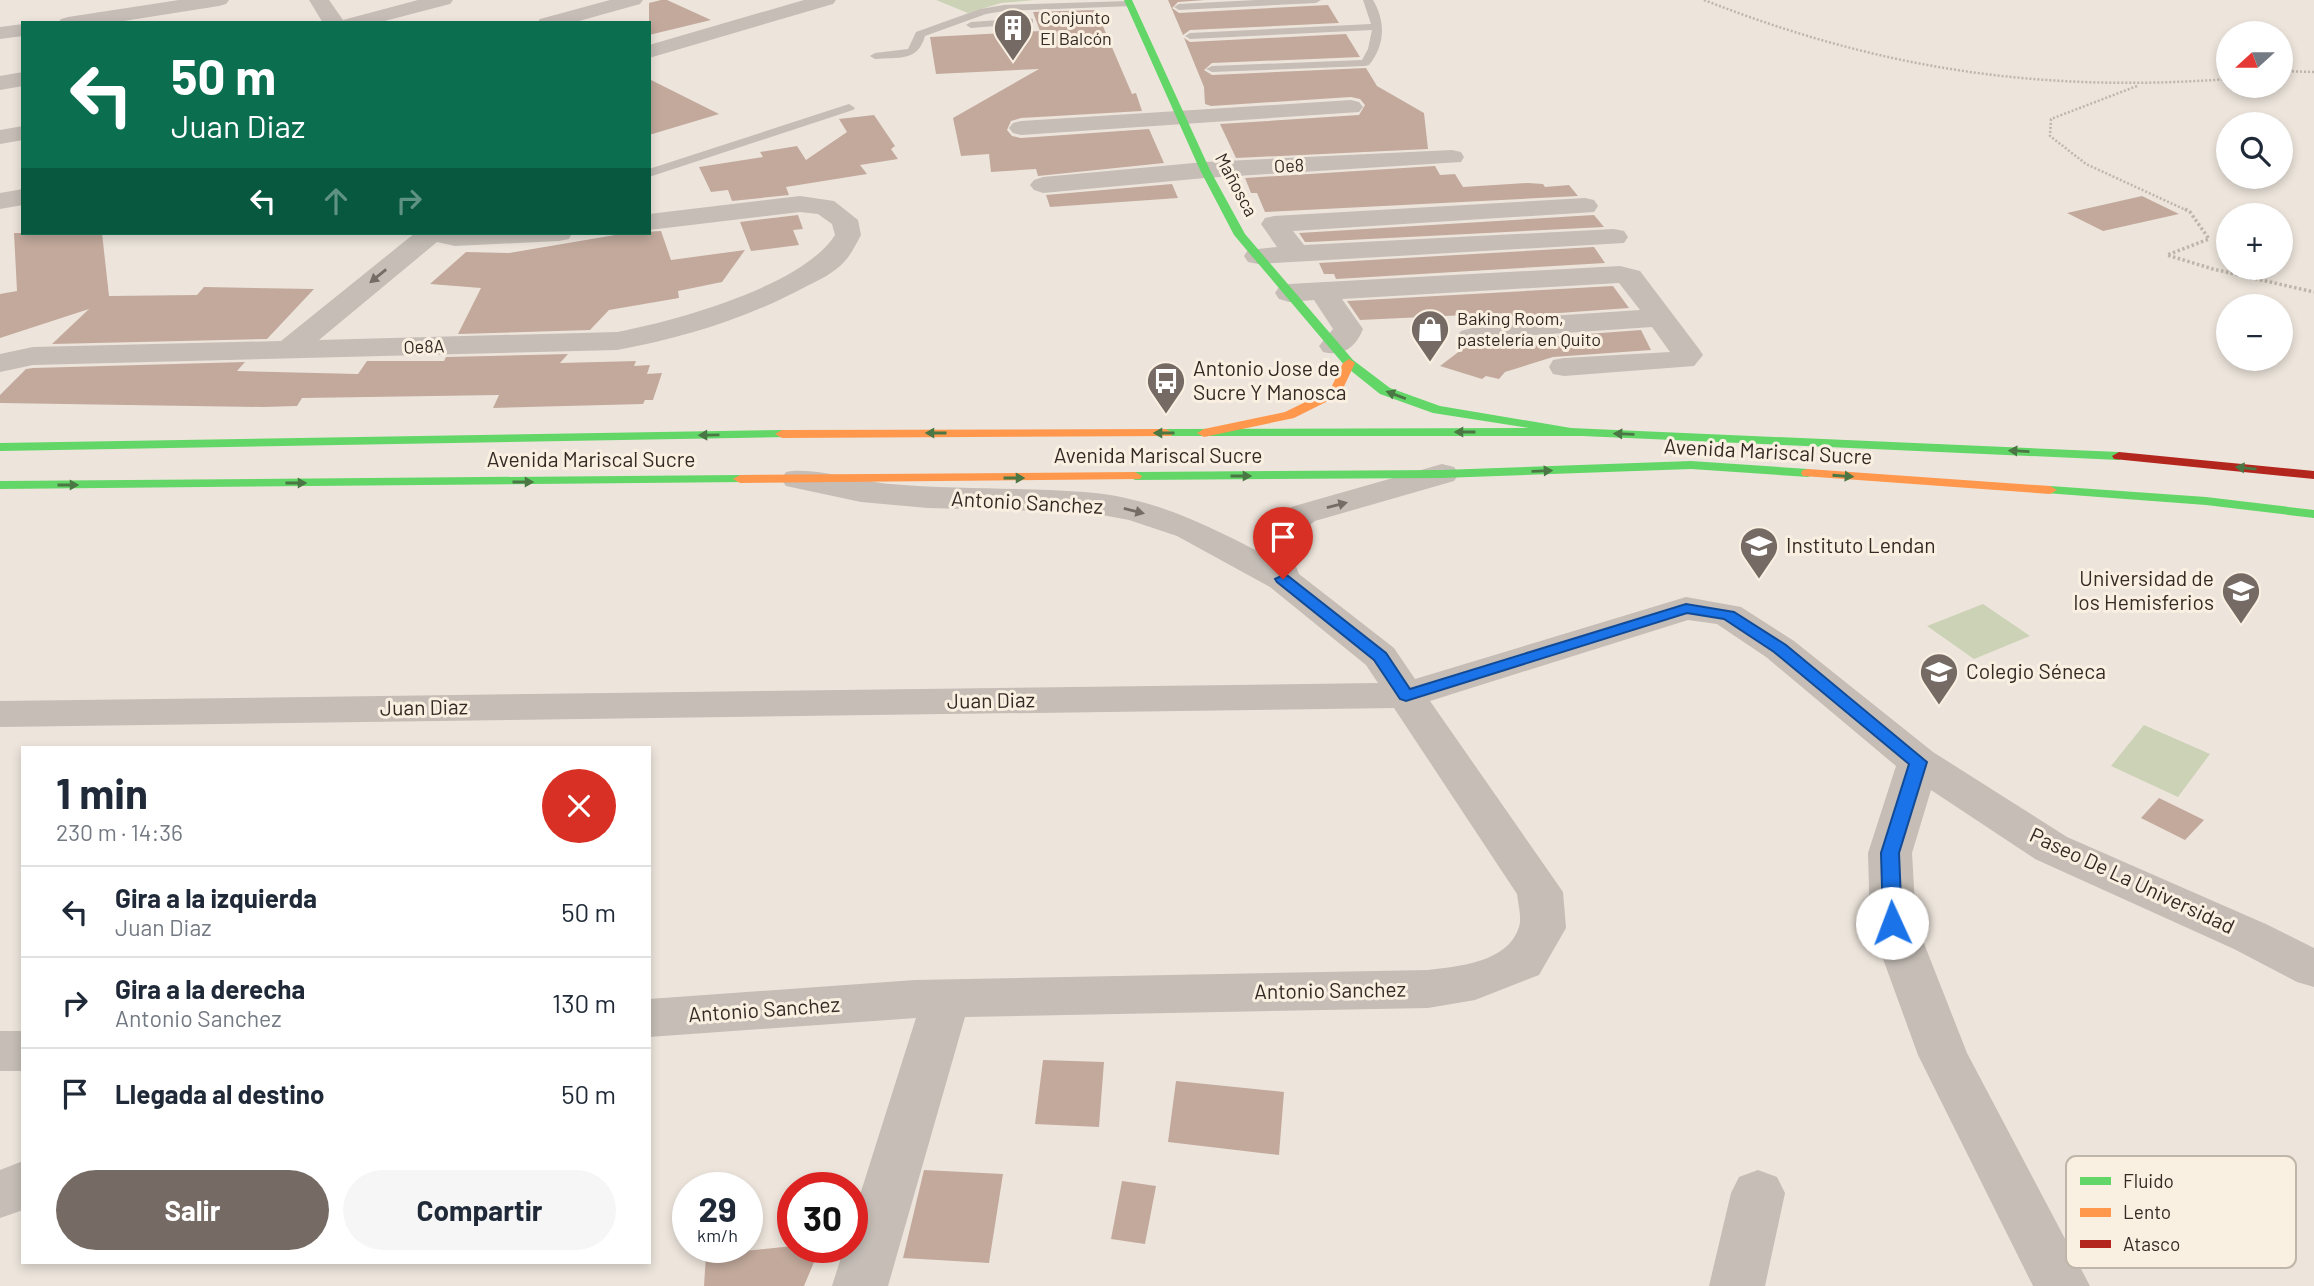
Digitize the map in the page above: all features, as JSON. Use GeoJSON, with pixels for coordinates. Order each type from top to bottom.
{"type":"FeatureCollection","features":[{"type":"Feature","properties":{"kind":"main road","name":"Mañosca"},"geometry":{"type":"LineString","coordinates":[[1128,2],[1205,170],[1240,235],[1342,355],[1385,391],[1438,410],[1582,432]]}},
{"type":"Feature","properties":{"kind":"main road"},"geometry":{"type":"LineString","coordinates":[[1204,433],[1289,415],[1335,392],[1342,355]]}},
{"type":"Feature","properties":{"kind":"main road","name":"Avenida Mariscal Sucre"},"geometry":{"type":"LineString","coordinates":[[0,447],[827,433],[1582,432],[2142,457],[2314,475]]}},
{"type":"Feature","properties":{"kind":"main road","name":"Avenida Mariscal Sucre"},"geometry":{"type":"LineString","coordinates":[[0,485],[1442,474],[1691,465],[2206,501],[2314,514]]}},
{"type":"Feature","properties":{"kind":"street"},"geometry":{"type":"LineString","coordinates":[[81,21],[219,0]]}},
{"type":"Feature","properties":{"kind":"street"},"geometry":{"type":"LineString","coordinates":[[318,0],[333,21]]}},
{"type":"Feature","properties":{"kind":"street"},"geometry":{"type":"LineString","coordinates":[[359,21],[443,0]]}},
{"type":"Feature","properties":{"kind":"street"},"geometry":{"type":"LineString","coordinates":[[554,21],[633,0]]}},
{"type":"Feature","properties":{"kind":"street"},"geometry":{"type":"LineString","coordinates":[[651,51],[827,0]]}},
{"type":"Feature","properties":{"kind":"street"},"geometry":{"type":"LineString","coordinates":[[0,33],[21,30]]}},
{"type":"Feature","properties":{"kind":"street"},"geometry":{"type":"LineString","coordinates":[[0,83],[21,79]]}},
{"type":"Feature","properties":{"kind":"street"},"geometry":{"type":"LineString","coordinates":[[1021,128],[1351,107]]}},
{"type":"Feature","properties":{"kind":"street"},"geometry":{"type":"LineString","coordinates":[[0,137],[21,133]]}},
{"type":"Feature","properties":{"kind":"street","name":"Oe8"},"geometry":{"type":"LineString","coordinates":[[1043,185],[1205,170],[1452,156]]}},
{"type":"Feature","properties":{"kind":"street"},"geometry":{"type":"LineString","coordinates":[[0,201],[21,197]]}},
{"type":"Feature","properties":{"kind":"street","name":"Oe8A"},"geometry":{"type":"LineString","coordinates":[[0,363],[33,356],[617,341],[647,337],[779,290],[832,260],[848,235],[845,220],[825,207],[800,204],[651,222]]}},
{"type":"Feature","properties":{"kind":"street"},"geometry":{"type":"LineString","coordinates":[[1296,254],[1274,224],[1585,206]]}},
{"type":"Feature","properties":{"kind":"street"},"geometry":{"type":"LineString","coordinates":[[289,349],[443,235]]}},
{"type":"Feature","properties":{"kind":"street"},"geometry":{"type":"LineString","coordinates":[[323,349],[443,235]]}},
{"type":"Feature","properties":{"kind":"street"},"geometry":{"type":"LineString","coordinates":[[1258,256],[1615,237]]}},
{"type":"Feature","properties":{"kind":"street"},"geometry":{"type":"LineString","coordinates":[[1289,293],[1620,274],[1630,277],[1688,355],[1687,358],[1564,367]]}},
{"type":"Feature","properties":{"kind":"street"},"geometry":{"type":"LineString","coordinates":[[1322,291],[1348,328],[1342,355]]}},
{"type":"Feature","properties":{"kind":"street"},"geometry":{"type":"LineString","coordinates":[[1472,337],[1506,328],[1660,318]]}},
{"type":"Feature","properties":{"kind":"street"},"geometry":{"type":"LineString","coordinates":[[1283,579],[1271,553],[1274,536],[1286,524],[1303,514],[1442,474]]}},
{"type":"Feature","properties":{"kind":"street","name":"Antonio Sanchez"},"geometry":{"type":"LineString","coordinates":[[651,1018],[946,998],[1428,989],[1475,982],[1522,962],[1543,928],[1540,891],[1380,657],[1283,579],[1189,529],[1136,511],[1086,502],[928,498],[861,492],[799,479]]}},
{"type":"Feature","properties":{"kind":"street","name":"Juan Diaz"},"geometry":{"type":"LineString","coordinates":[[0,714],[1406,695],[1686,608],[1728,615],[1780,649],[1918,762]]}},
{"type":"Feature","properties":{"kind":"street"},"geometry":{"type":"LineString","coordinates":[[1918,762],[1890,853],[1892,923],[1943,1055],[2062,1286]]}},
{"type":"Feature","properties":{"kind":"street","name":"Paseo De La Universidad"},"geometry":{"type":"LineString","coordinates":[[1918,762],[2051,848],[2251,937],[2314,969]]}},
{"type":"Feature","properties":{"kind":"street"},"geometry":{"type":"LineString","coordinates":[[860,1286],[946,998]]}},
{"type":"Feature","properties":{"kind":"street"},"geometry":{"type":"LineString","coordinates":[[0,1051],[21,1051]]}},
{"type":"Feature","properties":{"kind":"street"},"geometry":{"type":"LineString","coordinates":[[0,1195],[21,1185]]}},
{"type":"Feature","properties":{"kind":"street"},"geometry":{"type":"LineString","coordinates":[[1737,1286],[1759,1193]]}},
{"type":"Feature","properties":{"kind":"lane"},"geometry":{"type":"LineString","coordinates":[[1179,6],[1316,0]]}},
{"type":"Feature","properties":{"kind":"lane"},"geometry":{"type":"LineString","coordinates":[[1212,69],[1365,63],[1371,56],[1377,27],[1377,12],[1368,0]]}},
{"type":"Feature","properties":{"kind":"lane"},"geometry":{"type":"LineString","coordinates":[[876,56],[916,50],[920,34],[984,12],[1004,8],[1128,2]]}},
{"type":"Feature","properties":{"kind":"lane"},"geometry":{"type":"LineString","coordinates":[[941,26],[1030,21]]}},
{"type":"Feature","properties":{"kind":"lane"},"geometry":{"type":"LineString","coordinates":[[1191,36],[1377,27]]}},
{"type":"Feature","properties":{"kind":"lane"},"geometry":{"type":"LineString","coordinates":[[651,172],[849,107]]}},
{"type":"Feature","properties":{"kind":"path"},"geometry":{"type":"LineString","coordinates":[[1704,0],[1777,29],[1855,53],[1917,67],[1990,76],[2141,85],[2181,85],[2216,81]]}},
{"type":"Feature","properties":{"kind":"path"},"geometry":{"type":"LineString","coordinates":[[2293,71],[2314,72]]}},
{"type":"Feature","properties":{"kind":"path"},"geometry":{"type":"LineString","coordinates":[[2141,85],[2118,91],[2051,119],[2050,136],[2086,164],[2190,212],[2209,239],[2167,256],[2314,292]]}},
{"type":"Feature","properties":{"kind":"green space"},"geometry":{"type":"Polygon","coordinates":[[[936,0],[1034,0],[1001,3],[968,13],[936,0]]]}},
{"type":"Feature","properties":{"kind":"green space"},"geometry":{"type":"Polygon","coordinates":[[[1983,604],[2030,636],[1974,659],[1927,626],[1983,604]]]}},
{"type":"Feature","properties":{"kind":"green space"},"geometry":{"type":"Polygon","coordinates":[[[2144,725],[2210,754],[2178,797],[2111,766],[2144,725]]]}},
{"type":"Feature","properties":{"kind":"building"},"geometry":{"type":"Polygon","coordinates":[[[667,0],[711,20],[651,35],[649,3],[667,0]]]}},
{"type":"Feature","properties":{"kind":"building"},"geometry":{"type":"Polygon","coordinates":[[[1168,0],[1205,0],[1178,2],[1172,8],[1179,13],[1328,5],[1339,23],[1190,30],[1183,35],[1168,0]]]}},
{"type":"Feature","properties":{"kind":"building"},"geometry":{"type":"Polygon","coordinates":[[[1096,10],[1142,111],[1021,118],[1011,121],[1007,130],[1012,136],[1021,138],[1149,129],[1164,163],[1038,176],[1036,169],[991,172],[989,154],[961,156],[953,118],[1039,69],[936,74],[930,37],[1040,31],[1033,12],[1096,10]]]}},
{"type":"Feature","properties":{"kind":"building"},"geometry":{"type":"Polygon","coordinates":[[[1346,34],[1360,57],[1212,63],[1204,70],[1212,75],[1366,68],[1377,86],[1424,113],[1428,149],[1236,158],[1220,124],[1359,115],[1365,105],[1360,99],[1351,97],[1211,106],[1205,104],[1204,87],[1184,38],[1190,42],[1346,34]]]}},
{"type":"Feature","properties":{"kind":"building"},"geometry":{"type":"Polygon","coordinates":[[[651,80],[719,114],[651,134],[651,80]]]}},
{"type":"Feature","properties":{"kind":"building"},"geometry":{"type":"Polygon","coordinates":[[[874,115],[895,146],[891,149],[898,159],[860,165],[867,174],[786,187],[789,195],[732,201],[728,190],[711,192],[699,167],[763,157],[760,152],[797,146],[806,160],[847,132],[839,119],[874,115]]]}},
{"type":"Feature","properties":{"kind":"building"},"geometry":{"type":"Polygon","coordinates":[[[1435,166],[1440,175],[1455,174],[1463,187],[1528,183],[1543,184],[1545,187],[1569,185],[1578,196],[1265,212],[1257,193],[1251,193],[1245,178],[1435,166]]]}},
{"type":"Feature","properties":{"kind":"building"},"geometry":{"type":"Polygon","coordinates":[[[1172,184],[1178,198],[1050,207],[1046,195],[1172,184]]]}},
{"type":"Feature","properties":{"kind":"building"},"geometry":{"type":"Polygon","coordinates":[[[2142,196],[2179,214],[2103,231],[2067,213],[2142,196]]]}},
{"type":"Feature","properties":{"kind":"building"},"geometry":{"type":"Polygon","coordinates":[[[798,215],[803,229],[793,230],[799,245],[751,251],[740,222],[798,215]]]}},
{"type":"Feature","properties":{"kind":"building"},"geometry":{"type":"Polygon","coordinates":[[[1594,215],[1604,227],[1310,242],[1305,242],[1299,233],[1594,215]]]}},
{"type":"Feature","properties":{"kind":"building"},"geometry":{"type":"Polygon","coordinates":[[[661,231],[671,260],[745,250],[722,282],[678,291],[679,298],[609,310],[590,330],[458,334],[481,288],[430,284],[466,252],[509,253],[615,235],[651,235],[651,232],[661,231]]]}},
{"type":"Feature","properties":{"kind":"building"},"geometry":{"type":"Polygon","coordinates":[[[14,233],[102,235],[109,296],[197,295],[204,287],[314,289],[267,339],[52,344],[89,309],[0,338],[0,294],[17,291],[14,233]]]}},
{"type":"Feature","properties":{"kind":"building"},"geometry":{"type":"Polygon","coordinates":[[[1594,247],[1605,263],[1336,279],[1334,274],[1324,274],[1319,263],[1594,247]]]}},
{"type":"Feature","properties":{"kind":"building"},"geometry":{"type":"Polygon","coordinates":[[[1613,286],[1629,308],[1503,317],[1508,313],[1360,320],[1347,301],[1613,286]]]}},
{"type":"Feature","properties":{"kind":"building"},"geometry":{"type":"Polygon","coordinates":[[[1641,330],[1651,350],[1553,357],[1505,372],[1499,379],[1486,376],[1482,379],[1440,366],[1465,347],[1473,349],[1507,340],[1641,330]]]}},
{"type":"Feature","properties":{"kind":"building"},"geometry":{"type":"Polygon","coordinates":[[[568,354],[560,363],[636,361],[634,366],[650,365],[647,374],[662,373],[653,400],[645,400],[643,404],[493,408],[499,395],[302,398],[297,406],[263,407],[0,403],[0,395],[26,369],[33,368],[245,362],[237,371],[358,374],[367,361],[444,361],[446,357],[568,354]]]}},
{"type":"Feature","properties":{"kind":"building"},"geometry":{"type":"Polygon","coordinates":[[[2159,798],[2204,820],[2185,840],[2141,818],[2159,798]]]}},
{"type":"Feature","properties":{"kind":"building"},"geometry":{"type":"Polygon","coordinates":[[[1043,1060],[1104,1062],[1099,1127],[1035,1124],[1043,1060]]]}},
{"type":"Feature","properties":{"kind":"building"},"geometry":{"type":"Polygon","coordinates":[[[1176,1081],[1284,1092],[1279,1155],[1168,1142],[1176,1081]]]}},
{"type":"Feature","properties":{"kind":"building"},"geometry":{"type":"Polygon","coordinates":[[[924,1170],[1003,1174],[989,1263],[903,1258],[924,1170]]]}},
{"type":"Feature","properties":{"kind":"building"},"geometry":{"type":"Polygon","coordinates":[[[1122,1181],[1156,1186],[1145,1244],[1111,1239],[1122,1181]]]}},
{"type":"Feature","properties":{"kind":"building"},"geometry":{"type":"Polygon","coordinates":[[[777,1248],[777,1263],[814,1263],[804,1286],[704,1286],[705,1263],[763,1263],[763,1249],[777,1248]]]}},
{"type":"Feature","properties":{"kind":"traffic: fast"},"geometry":{"type":"LineString","coordinates":[[1128,0],[1205,170],[1240,235],[1349,363],[1385,391],[1438,410],[1566,430]]}},
{"type":"Feature","properties":{"kind":"traffic: fast"},"geometry":{"type":"LineString","coordinates":[[1166,433],[1582,432],[2119,456]]}},
{"type":"Feature","properties":{"kind":"traffic: fast"},"geometry":{"type":"LineString","coordinates":[[0,447],[782,434]]}},
{"type":"Feature","properties":{"kind":"traffic: fast"},"geometry":{"type":"LineString","coordinates":[[1135,476],[1442,474],[1691,465],[1808,473]]}},
{"type":"Feature","properties":{"kind":"traffic: fast"},"geometry":{"type":"LineString","coordinates":[[0,485],[740,479]]}},
{"type":"Feature","properties":{"kind":"traffic: fast"},"geometry":{"type":"LineString","coordinates":[[2050,490],[2206,501],[2314,514]]}},
{"type":"Feature","properties":{"kind":"traffic: slow"},"geometry":{"type":"LineString","coordinates":[[1204,433],[1289,415],[1335,392],[1349,363]]}},
{"type":"Feature","properties":{"kind":"traffic: slow"},"geometry":{"type":"LineString","coordinates":[[782,434],[1166,433]]}},
{"type":"Feature","properties":{"kind":"traffic: slow"},"geometry":{"type":"LineString","coordinates":[[1808,473],[2050,490]]}},
{"type":"Feature","properties":{"kind":"traffic: slow"},"geometry":{"type":"LineString","coordinates":[[740,479],[1135,476]]}},
{"type":"Feature","properties":{"kind":"traffic: jam"},"geometry":{"type":"LineString","coordinates":[[2119,456],[2314,475]]}},
{"type":"Feature","properties":{"kind":"place","name":"Conjunto El Balcón"},"geometry":{"type":"Point","coordinates":[1013,62]}},
{"type":"Feature","properties":{"kind":"place","name":"Baking Room, pastelería en Quito"},"geometry":{"type":"Point","coordinates":[1430,363]}},
{"type":"Feature","properties":{"kind":"place","name":"Antonio Jose de Sucre Y Manosca"},"geometry":{"type":"Point","coordinates":[1166,415]}},
{"type":"Feature","properties":{"kind":"place","name":"Instituto Lendan"},"geometry":{"type":"Point","coordinates":[1759,580]}},
{"type":"Feature","properties":{"kind":"place","name":"Universidad de los Hemisferios"},"geometry":{"type":"Point","coordinates":[2241,625]}},
{"type":"Feature","properties":{"kind":"place","name":"Colegio Séneca"},"geometry":{"type":"Point","coordinates":[1939,706]}},
{"type":"Feature","properties":{"kind":"route"},"geometry":{"type":"LineString","coordinates":[[1283,579],[1380,657],[1406,695],[1686,608],[1728,615],[1780,649],[1918,762],[1890,853],[1892,923]]}}]}
